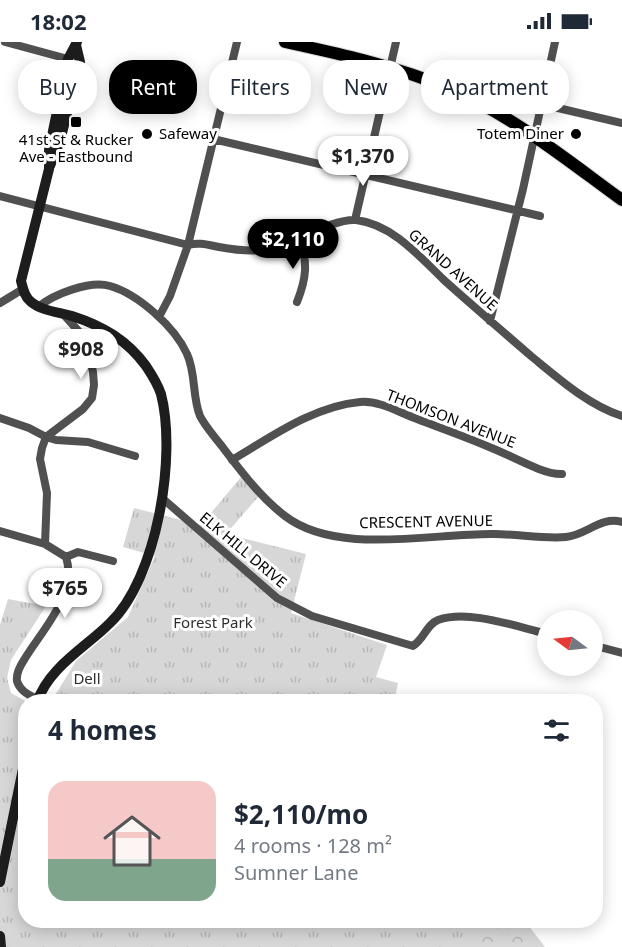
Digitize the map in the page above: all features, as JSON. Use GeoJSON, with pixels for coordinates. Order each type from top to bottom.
{"type":"FeatureCollection","features":[{"type":"Feature","properties":{"kind":"main road"},"geometry":{"type":"LineString","coordinates":[[285,42],[361,60]]}},
{"type":"Feature","properties":{"kind":"main road"},"geometry":{"type":"LineString","coordinates":[[68,58],[76,43]]}},
{"type":"Feature","properties":{"kind":"main road"},"geometry":{"type":"LineString","coordinates":[[76,43],[80,60]]}},
{"type":"Feature","properties":{"kind":"main road"},"geometry":{"type":"LineString","coordinates":[[409,74],[449,89],[496,113],[534,137],[622,200]]}},
{"type":"Feature","properties":{"kind":"main road"},"geometry":{"type":"LineString","coordinates":[[42,694],[60,666],[112,622],[131,598],[142,574],[153,544],[162,498],[165,424],[161,393],[152,375],[125,341],[98,326],[38,307],[25,297],[21,281],[49,169],[49,150],[61,114]]}},
{"type":"Feature","properties":{"kind":"main road"},"geometry":{"type":"LineString","coordinates":[[0,882],[18,793]]}},
{"type":"Feature","properties":{"kind":"main road"},"geometry":{"type":"LineString","coordinates":[[0,936],[2,947]]}},
{"type":"Feature","properties":{"kind":"street"},"geometry":{"type":"LineString","coordinates":[[5,42],[68,58]]}},
{"type":"Feature","properties":{"kind":"street"},"geometry":{"type":"LineString","coordinates":[[160,315],[170,296],[188,245],[237,42]]}},
{"type":"Feature","properties":{"kind":"street"},"geometry":{"type":"LineString","coordinates":[[392,60],[396,42]]}},
{"type":"Feature","properties":{"kind":"street"},"geometry":{"type":"LineString","coordinates":[[551,60],[555,42]]}},
{"type":"Feature","properties":{"kind":"street"},"geometry":{"type":"LineString","coordinates":[[569,110],[622,123]]}},
{"type":"Feature","properties":{"kind":"street"},"geometry":{"type":"LineString","coordinates":[[0,196],[188,245],[199,242],[242,250],[268,249],[342,221],[355,220],[379,114]]}},
{"type":"Feature","properties":{"kind":"street"},"geometry":{"type":"LineString","coordinates":[[490,321],[540,114]]}},
{"type":"Feature","properties":{"kind":"street"},"geometry":{"type":"LineString","coordinates":[[213,139],[540,216]]}},
{"type":"Feature","properties":{"kind":"street","name":"GRAND AVENUE"},"geometry":{"type":"LineString","coordinates":[[355,220],[375,225],[397,238],[490,321],[571,387],[602,408],[622,416]]}},
{"type":"Feature","properties":{"kind":"street"},"geometry":{"type":"LineString","coordinates":[[297,302],[304,284],[307,261],[300,238]]}},
{"type":"Feature","properties":{"kind":"street","name":"CRESCENT AVENUE"},"geometry":{"type":"LineString","coordinates":[[38,307],[50,297],[94,285],[109,286],[127,294],[160,315],[187,352],[194,376],[200,415],[232,460],[254,487],[284,516],[302,527],[321,534],[376,540],[492,534],[568,537],[599,523],[622,522]]}},
{"type":"Feature","properties":{"kind":"street"},"geometry":{"type":"LineString","coordinates":[[1,300],[23,289]]}},
{"type":"Feature","properties":{"kind":"street"},"geometry":{"type":"LineString","coordinates":[[45,544],[46,492],[40,459],[46,437],[83,409],[92,398],[94,385],[87,345],[83,336],[63,314]]}},
{"type":"Feature","properties":{"kind":"street","name":"THOMSON AVENUE"},"geometry":{"type":"LineString","coordinates":[[232,460],[323,411],[362,402],[383,406],[536,467],[562,474]]}},
{"type":"Feature","properties":{"kind":"street"},"geometry":{"type":"LineString","coordinates":[[0,418],[56,441],[88,442],[135,456]]}},
{"type":"Feature","properties":{"kind":"street","name":"ELK HILL DRIVE"},"geometry":{"type":"LineString","coordinates":[[162,498],[277,598],[312,616],[413,646],[422,640],[428,627],[437,620],[454,617],[485,619],[537,631]]}},
{"type":"Feature","properties":{"kind":"street"},"geometry":{"type":"LineString","coordinates":[[0,531],[45,544],[66,557],[70,569],[63,597],[17,675],[18,683],[27,694]]}},
{"type":"Feature","properties":{"kind":"street"},"geometry":{"type":"LineString","coordinates":[[66,557],[78,552],[113,561]]}},
{"type":"Feature","properties":{"kind":"street"},"geometry":{"type":"LineString","coordinates":[[603,648],[622,653]]}},
{"type":"Feature","properties":{"kind":"green space","name":"Forest Park"},"geometry":{"type":"Polygon","coordinates":[[[241,477],[259,496],[226,534],[306,554],[291,613],[387,645],[376,677],[398,683],[396,694],[56,694],[76,661],[128,617],[155,556],[123,547],[134,508],[201,525],[241,477]]]}},
{"type":"Feature","properties":{"kind":"green space"},"geometry":{"type":"Polygon","coordinates":[[[8,599],[46,606],[11,660],[7,678],[11,693],[18,697],[18,928],[479,928],[474,947],[0,947],[0,625],[8,599]]]}},
{"type":"Feature","properties":{"kind":"green space"},"geometry":{"type":"Polygon","coordinates":[[[433,928],[530,928],[545,947],[429,947],[433,928]]]}},
{"type":"Feature","properties":{"kind":"place","name":"41st St & Rucker Ave - Eastbound"},"geometry":{"type":"Point","coordinates":[76,122]}},
{"type":"Feature","properties":{"kind":"place","name":"Safeway"},"geometry":{"type":"Point","coordinates":[147,134]}},
{"type":"Feature","properties":{"kind":"place","name":"Totem Diner"},"geometry":{"type":"Point","coordinates":[576,134]}},
{"type":"Feature","properties":{"kind":"park label","name":"Dell"},"geometry":{"type":"Point","coordinates":[87,679]}}]}
